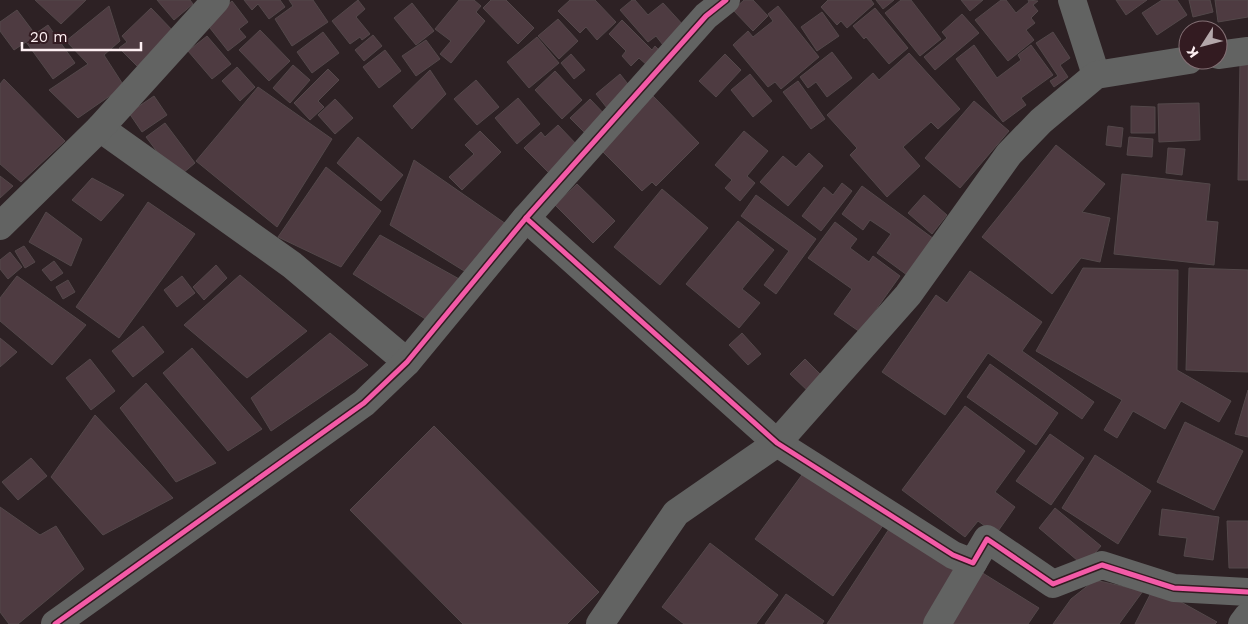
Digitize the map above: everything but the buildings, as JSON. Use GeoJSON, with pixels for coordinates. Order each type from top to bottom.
{"type":"FeatureCollection","features":[{"type":"Feature","properties":{"kind":"street"},"geometry":{"type":"LineString","coordinates":[[0,226],[100,128],[216,0]]}},
{"type":"Feature","properties":{"kind":"street"},"geometry":{"type":"LineString","coordinates":[[1072,0],[1096,75]]}},
{"type":"Feature","properties":{"kind":"street"},"geometry":{"type":"LineString","coordinates":[[55,624],[364,403],[407,362],[526,218],[708,5]]}},
{"type":"Feature","properties":{"kind":"street"},"geometry":{"type":"LineString","coordinates":[[1228,54],[1248,51]]}},
{"type":"Feature","properties":{"kind":"street"},"geometry":{"type":"LineString","coordinates":[[600,624],[676,514],[777,443],[908,295],[1009,154],[1042,120],[1096,75],[1178,62]]}},
{"type":"Feature","properties":{"kind":"street"},"geometry":{"type":"LineString","coordinates":[[100,128],[292,266],[407,362]]}},
{"type":"Feature","properties":{"kind":"street"},"geometry":{"type":"LineString","coordinates":[[526,218],[777,443],[953,555],[973,563]]}},
{"type":"Feature","properties":{"kind":"street"},"geometry":{"type":"LineString","coordinates":[[937,624],[987,539],[1054,584],[1102,565],[1174,588],[1248,592]]}},
{"type":"Feature","properties":{"kind":"street"},"geometry":{"type":"LineString","coordinates":[[1242,624],[1248,616]]}},
{"type":"Feature","properties":{"kind":"cycle path"},"geometry":{"type":"LineString","coordinates":[[55,624],[364,403],[407,362],[526,218],[706,16],[726,0]]}},
{"type":"Feature","properties":{"kind":"cycle path"},"geometry":{"type":"LineString","coordinates":[[526,218],[777,443],[953,555],[973,563],[987,539],[1053,584],[1102,565],[1174,588],[1248,592]]}}]}
